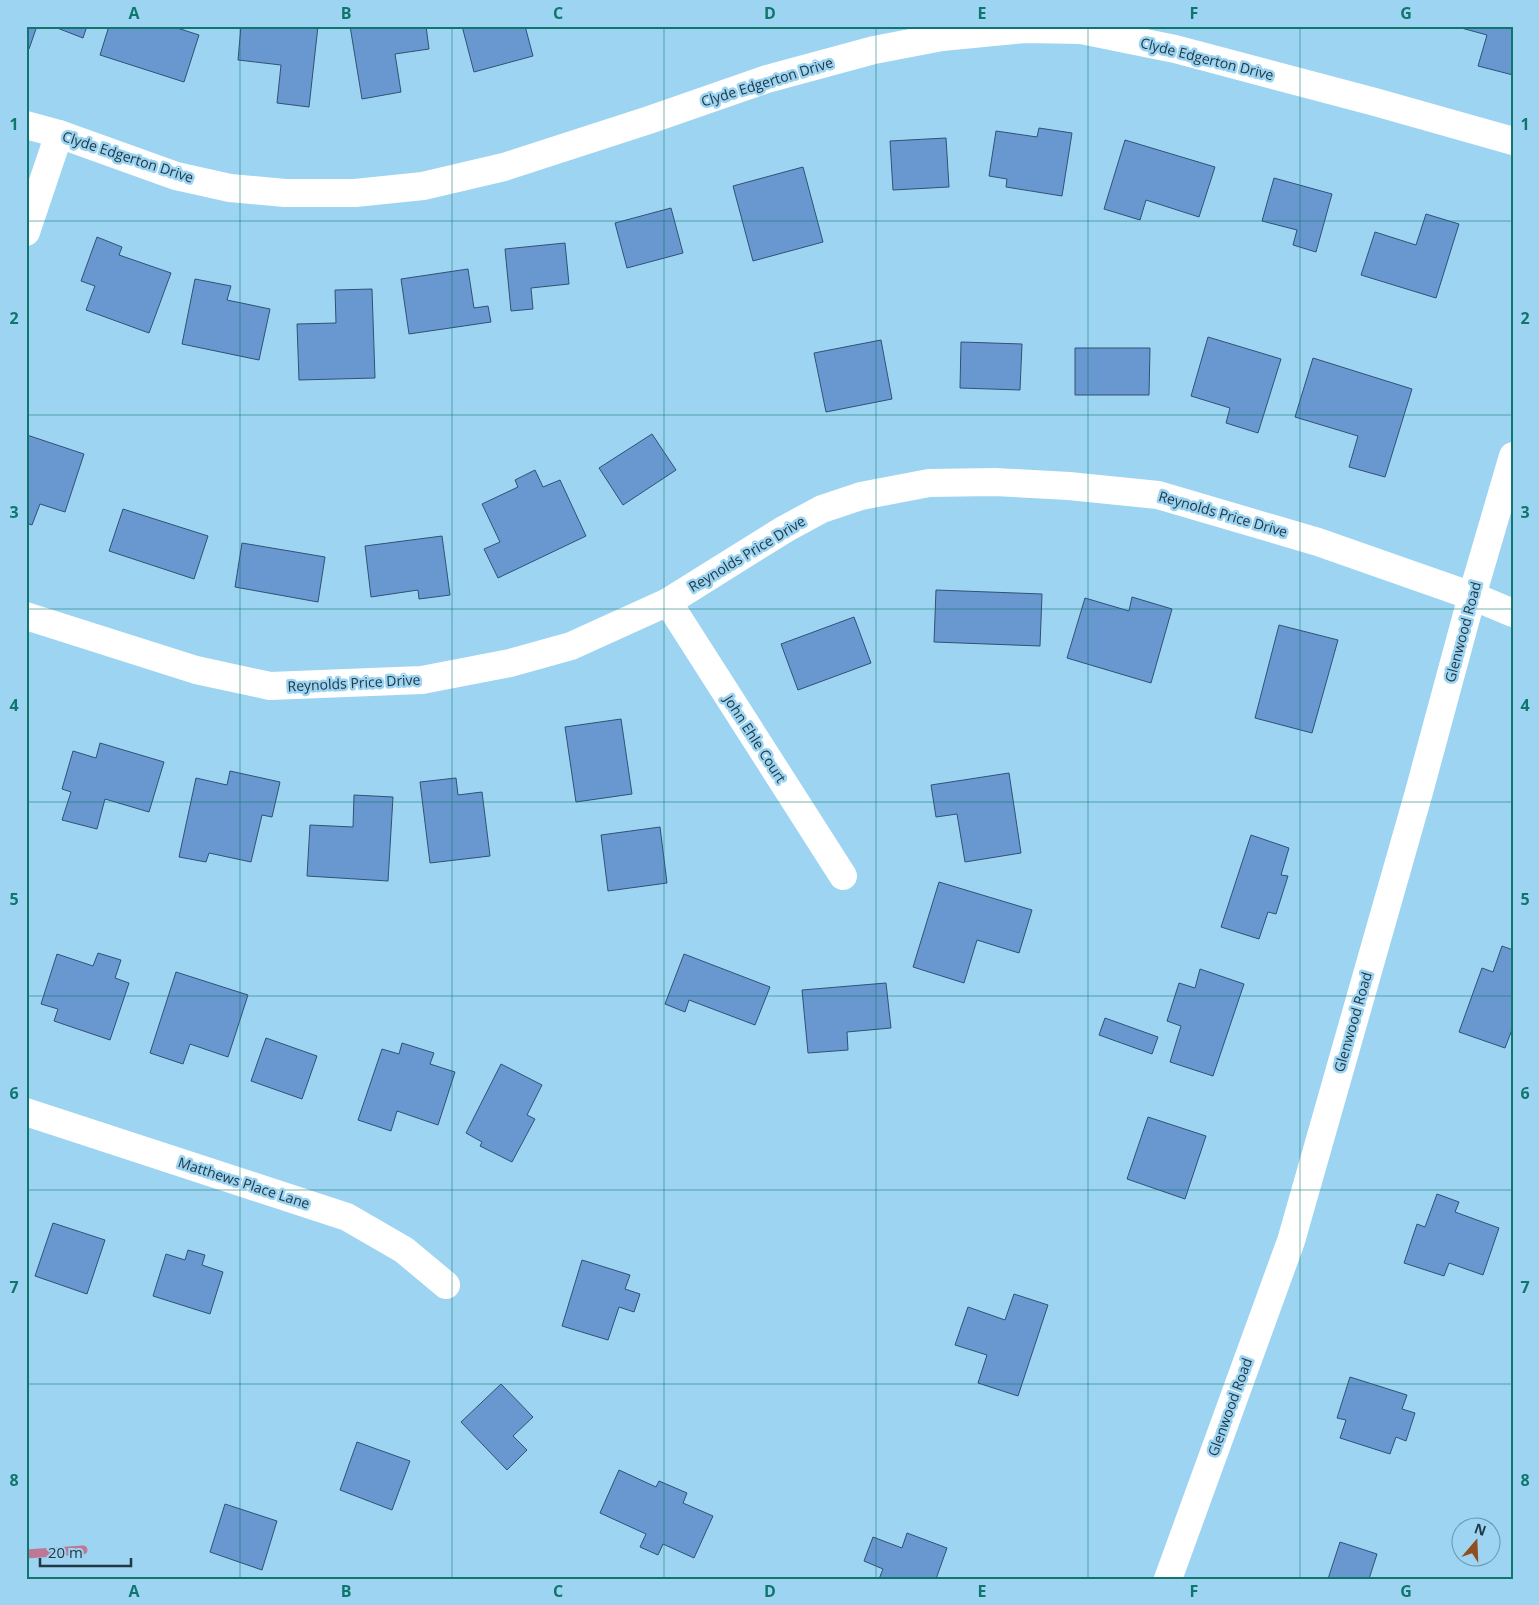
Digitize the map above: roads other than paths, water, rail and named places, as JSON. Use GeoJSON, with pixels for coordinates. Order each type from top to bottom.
{"type":"FeatureCollection","features":[{"type":"Feature","properties":{"kind":"street","name":"Clyde Edgerton Drive"},"geometry":{"type":"LineString","coordinates":[[26,125],[58,134],[176,176],[230,188],[285,193],[345,193],[423,186],[504,167],[650,120],[767,79],[874,50],[942,37],[1025,29],[1081,30],[1175,49],[1513,141]]}},
{"type":"Feature","properties":{"kind":"street"},"geometry":{"type":"LineString","coordinates":[[26,232],[58,134]]}},
{"type":"Feature","properties":{"kind":"street","name":"Glenwood Road"},"geometry":{"type":"LineString","coordinates":[[1168,1579],[1291,1241],[1513,456]]}},
{"type":"Feature","properties":{"kind":"street","name":"Reynolds Price Drive"},"geometry":{"type":"LineString","coordinates":[[26,616],[196,670],[270,686],[422,680],[510,663],[571,646],[668,602],[785,529],[822,509],[861,496],[929,483],[995,482],[1069,486],[1158,495],[1318,542],[1513,612]]}},
{"type":"Feature","properties":{"kind":"street","name":"John Ehle Court"},"geometry":{"type":"LineString","coordinates":[[668,602],[843,876]]}},
{"type":"Feature","properties":{"kind":"street","name":"Matthews Place Lane"},"geometry":{"type":"LineString","coordinates":[[26,1112],[347,1217],[404,1250],[446,1285]]}},
{"type":"Feature","properties":{"kind":"waterway"},"geometry":{"type":"LineString","coordinates":[[26,1554],[83,1550]]}}]}
